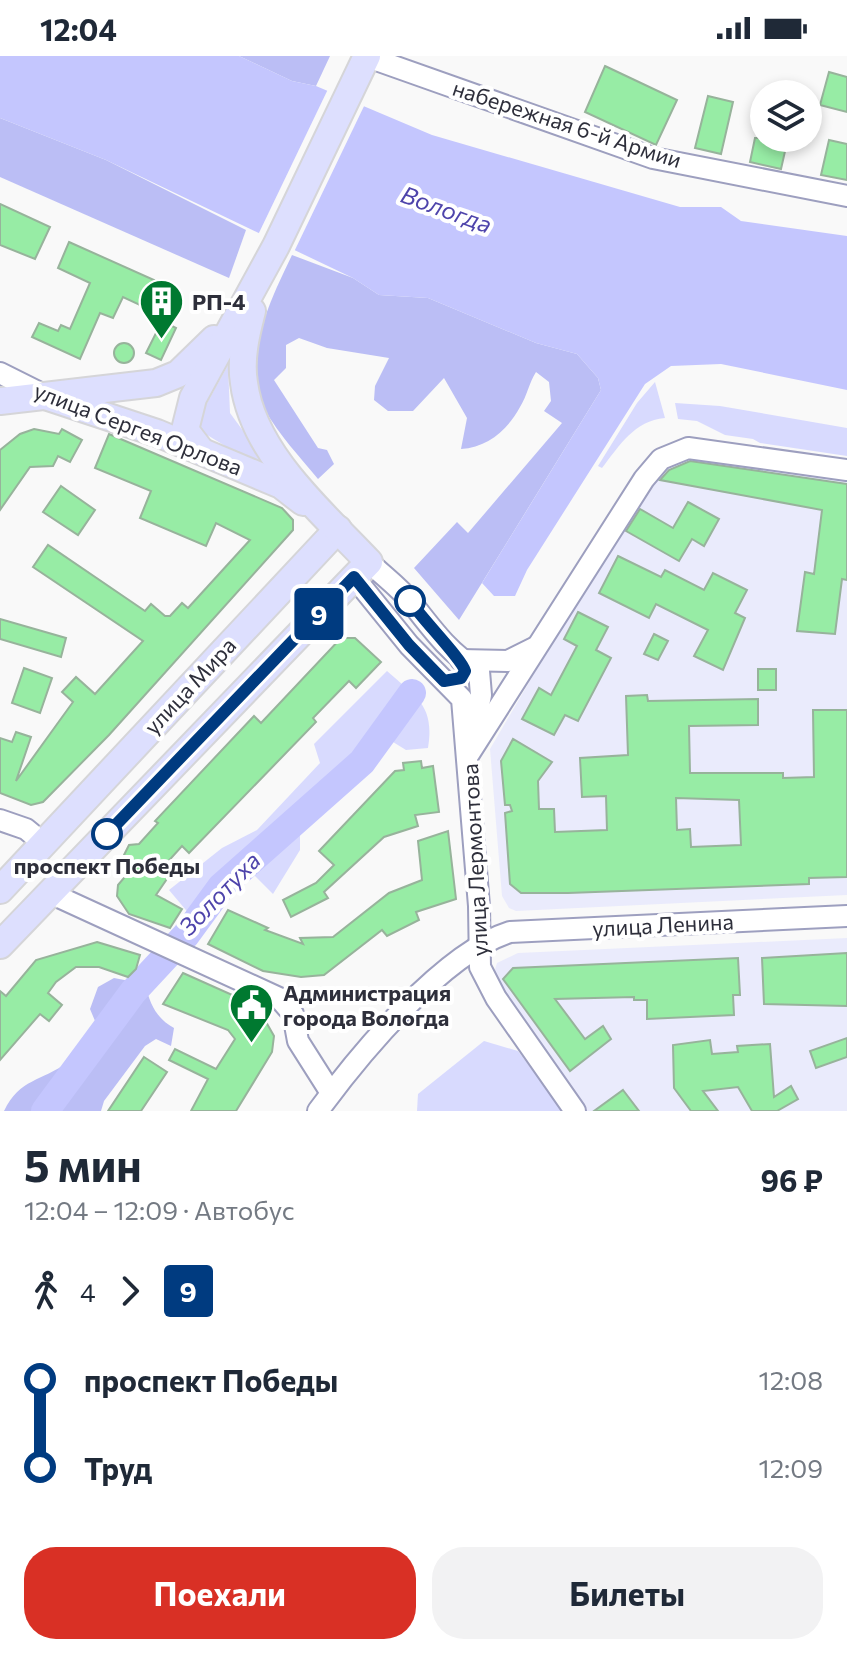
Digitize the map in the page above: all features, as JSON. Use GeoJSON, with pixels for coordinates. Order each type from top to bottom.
{"type":"FeatureCollection","features":[{"type":"Feature","properties":{"kind":"main road"},"geometry":{"type":"LineString","coordinates":[[185,430],[193,398],[276,246],[353,84],[371,58]]}},
{"type":"Feature","properties":{"kind":"main road"},"geometry":{"type":"LineString","coordinates":[[157,433],[185,430],[205,404],[252,311],[276,246]]}},
{"type":"Feature","properties":{"kind":"main road"},"geometry":{"type":"LineString","coordinates":[[0,401],[20,396],[48,397],[135,388],[178,374],[218,333],[256,281]]}},
{"type":"Feature","properties":{"kind":"main road"},"geometry":{"type":"LineString","coordinates":[[252,311],[243,370],[249,406],[271,448],[309,496]]}},
{"type":"Feature","properties":{"kind":"main road","name":"улица Сергея Орлова"},"geometry":{"type":"LineString","coordinates":[[48,397],[157,433],[281,485],[309,508],[361,570]]}},
{"type":"Feature","properties":{"kind":"main road"},"geometry":{"type":"LineString","coordinates":[[185,430],[201,451]]}},
{"type":"Feature","properties":{"kind":"main road"},"geometry":{"type":"LineString","coordinates":[[281,485],[309,496]]}},
{"type":"Feature","properties":{"kind":"main road","name":"улица Сергея Орлова"},"geometry":{"type":"LineString","coordinates":[[309,496],[333,534]]}},
{"type":"Feature","properties":{"kind":"main road","name":"улица Мира"},"geometry":{"type":"LineString","coordinates":[[0,890],[333,534]]}},
{"type":"Feature","properties":{"kind":"main road","name":"улица Мира"},"geometry":{"type":"LineString","coordinates":[[0,945],[244,695],[361,570]]}},
{"type":"Feature","properties":{"kind":"main road"},"geometry":{"type":"LineString","coordinates":[[43,843],[74,868]]}},
{"type":"Feature","properties":{"kind":"street","name":"набережная 6-й Армии"},"geometry":{"type":"LineString","coordinates":[[371,58],[653,158],[847,196]]}},
{"type":"Feature","properties":{"kind":"street","name":"улица Сергея Орлова"},"geometry":{"type":"LineString","coordinates":[[0,373],[48,397]]}},
{"type":"Feature","properties":{"kind":"street","name":"улица Лермонтова"},"geometry":{"type":"LineString","coordinates":[[575,1111],[483,979],[469,754],[633,495],[661,459],[688,448],[847,470]]}},
{"type":"Feature","properties":{"kind":"street","name":"улица Сергея Орлова"},"geometry":{"type":"LineString","coordinates":[[361,570],[410,601],[426,625],[461,660],[479,671],[481,690]]}},
{"type":"Feature","properties":{"kind":"street","name":"улица Сергея Орлова"},"geometry":{"type":"LineString","coordinates":[[361,570],[409,645],[462,699],[469,754]]}},
{"type":"Feature","properties":{"kind":"street"},"geometry":{"type":"LineString","coordinates":[[444,681],[464,675],[461,660],[508,661],[536,646]]}},
{"type":"Feature","properties":{"kind":"street"},"geometry":{"type":"LineString","coordinates":[[444,681],[493,692],[511,687]]}},
{"type":"Feature","properties":{"kind":"street"},"geometry":{"type":"LineString","coordinates":[[469,754],[481,690]]}},
{"type":"Feature","properties":{"kind":"street"},"geometry":{"type":"LineString","coordinates":[[0,820],[26,829],[43,843]]}},
{"type":"Feature","properties":{"kind":"street"},"geometry":{"type":"LineString","coordinates":[[50,893],[279,998],[293,1014],[298,1041],[331,1093]]}},
{"type":"Feature","properties":{"kind":"street","name":"улица Ленина"},"geometry":{"type":"LineString","coordinates":[[481,944],[510,932],[847,916]]}},
{"type":"Feature","properties":{"kind":"street"},"geometry":{"type":"LineString","coordinates":[[318,1111],[378,1036],[481,944]]}},
{"type":"Feature","properties":{"kind":"shaded area"},"geometry":{"type":"Polygon","coordinates":[[[239,56],[330,56],[316,86],[292,81],[239,56]]]}},
{"type":"Feature","properties":{"kind":"shaded area"},"geometry":{"type":"Polygon","coordinates":[[[0,118],[106,160],[246,230],[229,278],[0,177],[0,118]]]}},
{"type":"Feature","properties":{"kind":"shaded area"},"geometry":{"type":"Polygon","coordinates":[[[292,255],[353,278],[379,295],[428,298],[536,343],[577,354],[598,378],[601,390],[459,620],[414,568],[457,522],[468,533],[562,423],[544,411],[551,401],[549,382],[536,372],[509,423],[488,441],[461,449],[467,418],[444,378],[413,411],[388,411],[374,400],[375,386],[389,358],[327,348],[299,338],[286,345],[286,368],[274,380],[318,448],[327,450],[334,464],[318,479],[265,410],[255,372],[261,331],[292,255]]]}},
{"type":"Feature","properties":{"kind":"shaded area"},"geometry":{"type":"Polygon","coordinates":[[[228,365],[230,413],[263,458],[268,472],[199,430],[196,423],[228,365]]]}},
{"type":"Feature","properties":{"kind":"shaded area"},"geometry":{"type":"Polygon","coordinates":[[[655,382],[665,418],[636,429],[602,468],[598,466],[637,403],[655,382]]]}},
{"type":"Feature","properties":{"kind":"shaded area"},"geometry":{"type":"Polygon","coordinates":[[[675,403],[720,406],[847,428],[847,456],[725,435],[697,421],[678,419],[675,403]]]}},
{"type":"Feature","properties":{"kind":"shaded area"},"geometry":{"type":"Polygon","coordinates":[[[677,453],[847,473],[847,895],[516,911],[509,908],[502,896],[490,749],[647,480],[677,453]]]}},
{"type":"Feature","properties":{"kind":"shaded area"},"geometry":{"type":"Polygon","coordinates":[[[387,671],[415,695],[426,712],[429,721],[428,748],[406,750],[393,742],[300,832],[300,850],[273,894],[249,870],[220,885],[196,922],[169,890],[222,848],[257,830],[320,763],[314,744],[387,671]]]}},
{"type":"Feature","properties":{"kind":"shaded area"},"geometry":{"type":"Polygon","coordinates":[[[847,938],[847,1111],[587,1111],[502,995],[493,976],[497,963],[518,953],[847,938]]]}},
{"type":"Feature","properties":{"kind":"shaded area"},"geometry":{"type":"Polygon","coordinates":[[[114,978],[145,984],[155,1010],[174,1028],[171,1046],[156,1039],[145,1046],[104,1101],[101,1111],[4,1111],[24,1086],[68,1062],[88,1042],[98,1028],[90,1009],[98,987],[114,978]]]}},
{"type":"Feature","properties":{"kind":"shaded area"},"geometry":{"type":"Polygon","coordinates":[[[484,1041],[518,1051],[564,1111],[417,1111],[418,1094],[484,1041]]]}},
{"type":"Feature","properties":{"kind":"water","name":"Вологда"},"geometry":{"type":"Polygon","coordinates":[[[0,56],[239,56],[292,81],[316,86],[432,135],[680,207],[721,207],[741,221],[847,236],[847,390],[721,364],[671,366],[645,384],[527,570],[515,596],[494,596],[482,583],[601,390],[598,378],[577,354],[536,343],[428,298],[379,295],[353,278],[106,160],[0,118],[0,56]]]}},
{"type":"Feature","properties":{"kind":"pier"},"geometry":{"type":"Polygon","coordinates":[[[329,87],[366,102],[293,254],[257,237],[329,87]]]}},
{"type":"Feature","properties":{"kind":"building"},"geometry":{"type":"Polygon","coordinates":[[[605,66],[677,100],[656,145],[585,112],[605,66]]]}},
{"type":"Feature","properties":{"kind":"building"},"geometry":{"type":"Polygon","coordinates":[[[829,72],[847,77],[847,112],[822,106],[829,72]]]}},
{"type":"Feature","properties":{"kind":"building"},"geometry":{"type":"Polygon","coordinates":[[[708,96],[733,102],[721,154],[695,148],[708,96]]]}},
{"type":"Feature","properties":{"kind":"building"},"geometry":{"type":"Polygon","coordinates":[[[829,140],[847,144],[847,180],[821,175],[829,140]]]}},
{"type":"Feature","properties":{"kind":"building"},"geometry":{"type":"Polygon","coordinates":[[[752,152],[785,152],[781,169],[750,162],[752,152]]]}},
{"type":"Feature","properties":{"kind":"building"},"geometry":{"type":"Polygon","coordinates":[[[0,204],[50,227],[35,259],[0,245],[0,204]]]}},
{"type":"Feature","properties":{"kind":"building"},"geometry":{"type":"Polygon","coordinates":[[[69,242],[154,280],[142,306],[123,297],[113,318],[100,313],[80,359],[32,337],[39,323],[58,331],[61,325],[70,329],[90,283],[58,268],[69,242]]]}},
{"type":"Feature","properties":{"kind":"building","name":"РП-4"},"geometry":{"type":"Polygon","coordinates":[[[162,321],[176,328],[161,360],[146,353],[162,321]]]}},
{"type":"Feature","properties":{"kind":"building"},"geometry":{"type":"Polygon","coordinates":[[[120,343],[128,343],[134,353],[128,363],[120,363],[114,357],[114,349],[120,343]]]}},
{"type":"Feature","properties":{"kind":"building"},"geometry":{"type":"Polygon","coordinates":[[[34,429],[59,434],[62,429],[82,440],[70,462],[58,456],[53,466],[30,467],[0,510],[0,450],[20,434],[34,429]]]}},
{"type":"Feature","properties":{"kind":"building"},"geometry":{"type":"Polygon","coordinates":[[[109,434],[282,508],[293,520],[293,530],[109,735],[43,802],[31,805],[0,793],[0,738],[12,742],[16,732],[31,737],[16,781],[73,702],[62,692],[76,677],[95,694],[143,641],[33,567],[48,545],[145,611],[151,604],[165,616],[170,616],[182,603],[188,608],[250,540],[216,523],[206,546],[140,518],[151,491],[95,468],[109,434]]]}},
{"type":"Feature","properties":{"kind":"building"},"geometry":{"type":"Polygon","coordinates":[[[690,461],[847,484],[847,580],[842,579],[835,634],[797,631],[805,572],[814,574],[822,510],[660,480],[669,470],[690,461]]]}},
{"type":"Feature","properties":{"kind":"building"},"geometry":{"type":"Polygon","coordinates":[[[61,486],[95,510],[78,535],[43,512],[61,486]]]}},
{"type":"Feature","properties":{"kind":"building"},"geometry":{"type":"Polygon","coordinates":[[[688,502],[719,519],[704,546],[692,539],[679,561],[626,531],[640,509],[673,528],[688,502]]]}},
{"type":"Feature","properties":{"kind":"building"},"geometry":{"type":"Polygon","coordinates":[[[618,556],[661,577],[665,570],[704,590],[713,573],[747,590],[735,613],[745,618],[723,670],[694,656],[708,630],[656,604],[649,618],[599,593],[618,556]]]}},
{"type":"Feature","properties":{"kind":"building"},"geometry":{"type":"Polygon","coordinates":[[[578,612],[608,627],[596,650],[611,658],[578,721],[565,715],[554,735],[522,719],[539,688],[551,695],[577,646],[564,639],[578,612]]]}},
{"type":"Feature","properties":{"kind":"building"},"geometry":{"type":"Polygon","coordinates":[[[0,619],[66,638],[61,657],[0,639],[0,619]]]}},
{"type":"Feature","properties":{"kind":"building"},"geometry":{"type":"Polygon","coordinates":[[[654,634],[668,641],[658,660],[644,654],[654,634]]]}},
{"type":"Feature","properties":{"kind":"building"},"geometry":{"type":"Polygon","coordinates":[[[341,638],[355,638],[381,662],[356,688],[349,681],[313,718],[316,722],[189,853],[182,846],[163,867],[171,873],[156,895],[182,909],[170,928],[129,914],[117,896],[118,885],[124,878],[122,859],[129,845],[139,844],[158,823],[155,821],[254,716],[261,723],[341,638]]]}},
{"type":"Feature","properties":{"kind":"building"},"geometry":{"type":"Polygon","coordinates":[[[24,668],[52,678],[40,713],[12,703],[24,668]]]}},
{"type":"Feature","properties":{"kind":"building"},"geometry":{"type":"Polygon","coordinates":[[[758,669],[776,669],[776,690],[758,690],[758,669]]]}},
{"type":"Feature","properties":{"kind":"building"},"geometry":{"type":"Polygon","coordinates":[[[647,695],[648,701],[758,699],[758,725],[689,726],[690,773],[783,773],[783,778],[814,777],[813,710],[847,710],[847,877],[809,878],[809,884],[568,893],[521,893],[510,884],[505,813],[512,811],[510,805],[505,805],[501,761],[513,739],[552,762],[538,781],[539,809],[554,809],[555,832],[607,830],[606,796],[582,797],[580,758],[628,755],[626,696],[647,695]],[[676,798],[677,830],[690,829],[691,847],[741,845],[739,800],[676,798]]]}},
{"type":"Feature","properties":{"kind":"building"},"geometry":{"type":"Polygon","coordinates":[[[421,761],[422,768],[433,766],[439,812],[415,815],[418,826],[384,837],[324,892],[328,898],[291,917],[283,900],[316,883],[334,865],[319,851],[395,771],[404,770],[403,763],[421,761]]]}},
{"type":"Feature","properties":{"kind":"building"},"geometry":{"type":"Polygon","coordinates":[[[448,831],[456,899],[416,912],[419,920],[387,936],[382,930],[324,975],[301,977],[263,971],[208,944],[228,910],[268,928],[265,930],[303,944],[300,938],[333,937],[389,893],[422,880],[418,841],[448,831]]]}},
{"type":"Feature","properties":{"kind":"building"},"geometry":{"type":"Polygon","coordinates":[[[97,942],[140,955],[136,969],[128,977],[99,967],[76,967],[56,982],[48,993],[62,1005],[49,1021],[40,1014],[0,1060],[0,991],[6,996],[36,960],[97,942]]]}},
{"type":"Feature","properties":{"kind":"building"},"geometry":{"type":"Polygon","coordinates":[[[847,953],[847,1006],[764,1004],[762,958],[847,953]]]}},
{"type":"Feature","properties":{"kind":"building"},"geometry":{"type":"Polygon","coordinates":[[[738,958],[740,995],[733,995],[734,1015],[647,1019],[647,1000],[634,1000],[634,997],[555,999],[585,1039],[603,1026],[611,1039],[570,1071],[503,979],[513,968],[738,958]]]}},
{"type":"Feature","properties":{"kind":"building","name":"Администрация города Вологда"},"geometry":{"type":"Polygon","coordinates":[[[183,973],[257,1006],[274,1036],[272,1052],[236,1111],[191,1111],[208,1079],[169,1060],[175,1049],[216,1069],[235,1039],[228,1030],[163,1004],[183,973]]]}},
{"type":"Feature","properties":{"kind":"building"},"geometry":{"type":"Polygon","coordinates":[[[847,1038],[847,1057],[816,1068],[810,1051],[847,1038]]]}},
{"type":"Feature","properties":{"kind":"building"},"geometry":{"type":"Polygon","coordinates":[[[710,1040],[712,1054],[738,1052],[737,1046],[770,1044],[774,1097],[791,1086],[798,1099],[777,1111],[752,1111],[738,1087],[703,1091],[718,1111],[691,1111],[674,1088],[673,1045],[710,1040]]]}},
{"type":"Feature","properties":{"kind":"building"},"geometry":{"type":"Polygon","coordinates":[[[144,1057],[167,1072],[141,1111],[108,1111],[144,1057]]]}},
{"type":"Feature","properties":{"kind":"building"},"geometry":{"type":"Polygon","coordinates":[[[623,1090],[639,1111],[594,1111],[623,1090]]]}},
{"type":"Feature","properties":{"kind":"waterway","name":"Золотуха"},"geometry":{"type":"LineString","coordinates":[[45,1111],[133,992],[186,935],[221,887],[362,762],[412,693]]}},
{"type":"Feature","properties":{"kind":"bus line","name":"9"},"geometry":{"type":"LineString","coordinates":[[107,834],[244,695],[354,577],[409,645],[444,681],[461,678],[465,671],[461,660],[426,625],[410,601]]}},
{"type":"Feature","properties":{"kind":"place","name":"РП-4"},"geometry":{"type":"Point","coordinates":[161,341]}},
{"type":"Feature","properties":{"kind":"place","name":"проспект Победы"},"geometry":{"type":"Point","coordinates":[107,834]}},
{"type":"Feature","properties":{"kind":"place","name":"Администрация города Вологда"},"geometry":{"type":"Point","coordinates":[252,1045]}}]}
